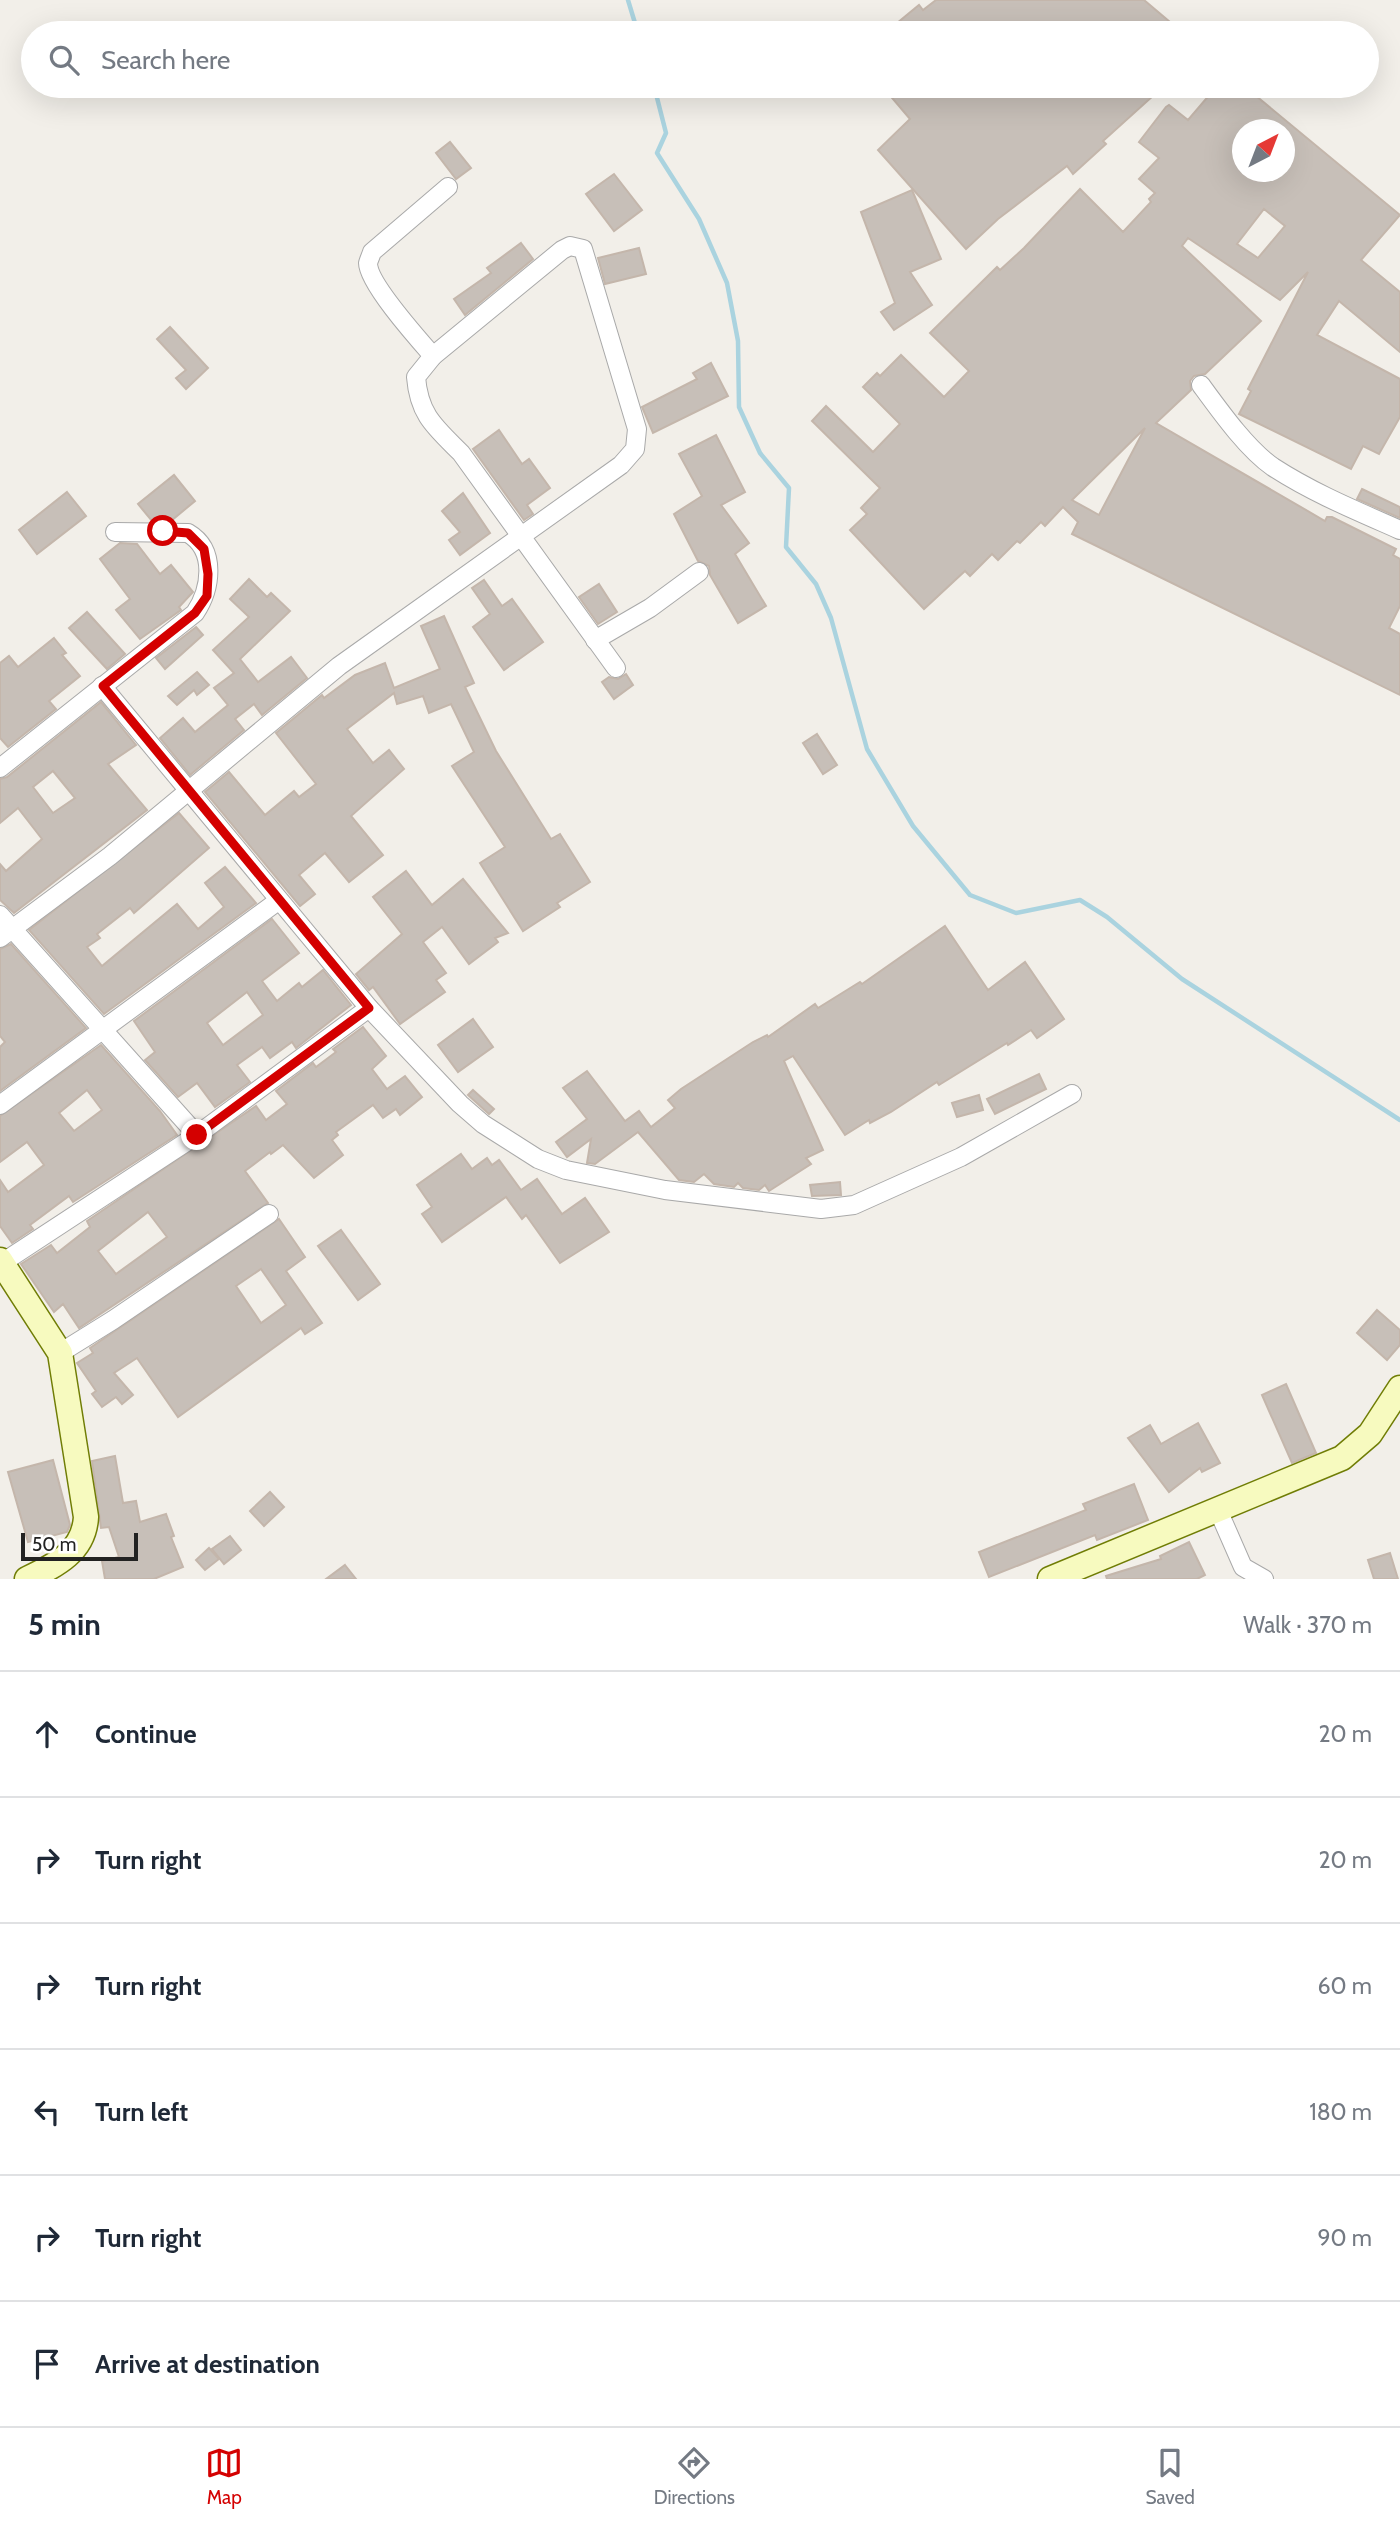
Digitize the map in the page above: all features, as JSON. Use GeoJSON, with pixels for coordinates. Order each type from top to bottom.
{"type":"FeatureCollection","features":[{"type":"Feature","properties":{"kind":"street"},"geometry":{"type":"LineString","coordinates":[[433,356],[389,302],[368,262],[372,252],[448,187]]}},
{"type":"Feature","properties":{"kind":"street"},"geometry":{"type":"LineString","coordinates":[[197,1135],[103,1030],[4,927],[189,792],[340,667],[522,536],[610,474],[635,449],[636,429],[583,250],[570,246],[433,356],[416,377],[418,398],[433,426],[461,453],[522,536],[616,668]]}},
{"type":"Feature","properties":{"kind":"street"},"geometry":{"type":"LineString","coordinates":[[1201,386],[1222,414],[1271,465],[1327,497],[1400,530]]}},
{"type":"Feature","properties":{"kind":"street"},"geometry":{"type":"LineString","coordinates":[[0,768],[195,613],[207,596],[208,574],[204,549],[195,537],[188,533],[115,532]]}},
{"type":"Feature","properties":{"kind":"street"},"geometry":{"type":"LineString","coordinates":[[595,640],[650,608],[699,572]]}},
{"type":"Feature","properties":{"kind":"street"},"geometry":{"type":"LineString","coordinates":[[103,686],[369,1008],[460,1104],[483,1124],[538,1159],[605,1178],[750,1201],[821,1209],[854,1205],[961,1157],[1072,1094]]}},
{"type":"Feature","properties":{"kind":"street"},"geometry":{"type":"LineString","coordinates":[[0,1105],[278,901]]}},
{"type":"Feature","properties":{"kind":"street"},"geometry":{"type":"LineString","coordinates":[[27,1579],[65,1559],[81,1540],[85,1528],[60,1353],[1,1262],[197,1135],[369,1008]]}},
{"type":"Feature","properties":{"kind":"street"},"geometry":{"type":"LineString","coordinates":[[60,1353],[113,1321],[269,1214]]}},
{"type":"Feature","properties":{"kind":"street"},"geometry":{"type":"LineString","coordinates":[[1050,1579],[1342,1458],[1370,1434],[1400,1388]]}},
{"type":"Feature","properties":{"kind":"street"},"geometry":{"type":"LineString","coordinates":[[1218,1510],[1243,1567],[1264,1579]]}},
{"type":"Feature","properties":{"kind":"building"},"geometry":{"type":"Polygon","coordinates":[[[936,0],[1144,0],[1169,21],[900,21],[919,5],[923,10],[936,0]]]}},
{"type":"Feature","properties":{"kind":"building"},"geometry":{"type":"Polygon","coordinates":[[[892,98],[1151,98],[1103,141],[1106,144],[1073,174],[1067,166],[998,219],[966,249],[878,150],[910,119],[892,98]]]}},
{"type":"Feature","properties":{"kind":"building"},"geometry":{"type":"Polygon","coordinates":[[[1207,98],[1259,98],[1284,119],[1232,119],[1232,182],[1295,182],[1295,128],[1400,215],[1361,260],[1400,292],[1400,352],[1339,301],[1317,335],[1400,379],[1400,417],[1379,454],[1363,446],[1351,469],[1239,414],[1251,391],[1248,389],[1308,272],[1280,300],[1188,238],[1182,246],[1261,321],[1205,374],[1194,376],[1190,381],[1191,390],[1156,423],[1325,521],[1327,517],[1332,517],[1396,549],[1393,555],[1400,559],[1400,606],[1389,628],[1400,634],[1400,695],[1072,534],[1078,522],[1063,507],[1045,526],[1041,522],[998,560],[992,554],[970,576],[965,571],[924,609],[850,530],[867,514],[861,508],[880,488],[812,421],[826,406],[873,452],[900,424],[863,387],[877,373],[880,376],[901,355],[944,397],[969,371],[930,333],[997,267],[1000,270],[1024,248],[1080,189],[1123,232],[1151,202],[1149,199],[1155,193],[1139,179],[1159,158],[1139,142],[1169,105],[1188,120],[1207,98]],[[1264,209],[1237,244],[1258,258],[1285,226],[1264,209]],[[1145,428],[1072,500],[1099,515],[1145,428]]]}},
{"type":"Feature","properties":{"kind":"building"},"geometry":{"type":"Polygon","coordinates":[[[450,142],[471,168],[456,179],[436,153],[450,142]]]}},
{"type":"Feature","properties":{"kind":"building"},"geometry":{"type":"Polygon","coordinates":[[[614,174],[642,210],[614,231],[586,194],[614,174]]]}},
{"type":"Feature","properties":{"kind":"building"},"geometry":{"type":"Polygon","coordinates":[[[912,190],[941,259],[910,272],[932,305],[894,330],[881,312],[895,303],[861,212],[912,190]]]}},
{"type":"Feature","properties":{"kind":"building"},"geometry":{"type":"Polygon","coordinates":[[[521,243],[533,259],[465,315],[454,299],[491,273],[487,268],[521,243]]]}},
{"type":"Feature","properties":{"kind":"building"},"geometry":{"type":"Polygon","coordinates":[[[639,248],[646,274],[605,284],[598,258],[639,248]]]}},
{"type":"Feature","properties":{"kind":"building"},"geometry":{"type":"Polygon","coordinates":[[[170,327],[208,368],[186,389],[176,378],[186,370],[157,339],[170,327]]]}},
{"type":"Feature","properties":{"kind":"building"},"geometry":{"type":"Polygon","coordinates":[[[711,363],[728,396],[653,433],[642,407],[697,379],[693,373],[711,363]]]}},
{"type":"Feature","properties":{"kind":"building"},"geometry":{"type":"Polygon","coordinates":[[[499,430],[522,464],[529,459],[550,488],[527,505],[533,514],[524,520],[473,449],[499,430]]]}},
{"type":"Feature","properties":{"kind":"building"},"geometry":{"type":"Polygon","coordinates":[[[716,435],[745,492],[721,505],[749,543],[735,554],[766,606],[738,623],[710,575],[709,566],[698,561],[674,514],[702,496],[679,454],[716,435]]]}},
{"type":"Feature","properties":{"kind":"building"},"geometry":{"type":"Polygon","coordinates":[[[174,475],[195,501],[171,521],[152,521],[138,504],[174,475]]]}},
{"type":"Feature","properties":{"kind":"building"},"geometry":{"type":"Polygon","coordinates":[[[1362,489],[1400,507],[1400,518],[1357,499],[1362,489]]]}},
{"type":"Feature","properties":{"kind":"building"},"geometry":{"type":"Polygon","coordinates":[[[67,492],[86,516],[37,554],[19,530],[67,492]]]}},
{"type":"Feature","properties":{"kind":"building"},"geometry":{"type":"Polygon","coordinates":[[[463,493],[490,533],[460,555],[449,540],[460,532],[442,511],[463,493]]]}},
{"type":"Feature","properties":{"kind":"building"},"geometry":{"type":"Polygon","coordinates":[[[120,543],[137,544],[160,574],[171,565],[193,592],[179,607],[181,610],[140,639],[116,610],[130,599],[100,559],[120,543]]]}},
{"type":"Feature","properties":{"kind":"building"},"geometry":{"type":"Polygon","coordinates":[[[249,579],[267,597],[271,593],[290,611],[240,659],[258,682],[291,657],[307,678],[262,715],[254,704],[235,719],[244,730],[190,775],[160,738],[183,718],[195,732],[228,705],[214,688],[234,673],[213,650],[249,617],[230,599],[249,579]]]}},
{"type":"Feature","properties":{"kind":"building"},"geometry":{"type":"Polygon","coordinates":[[[484,580],[502,606],[512,599],[543,642],[504,670],[473,627],[490,614],[472,588],[484,580]]]}},
{"type":"Feature","properties":{"kind":"building"},"geometry":{"type":"Polygon","coordinates":[[[599,584],[617,612],[598,624],[579,597],[599,584]]]}},
{"type":"Feature","properties":{"kind":"building"},"geometry":{"type":"Polygon","coordinates":[[[87,612],[125,654],[107,669],[69,628],[87,612]]]}},
{"type":"Feature","properties":{"kind":"building"},"geometry":{"type":"Polygon","coordinates":[[[444,616],[474,683],[465,687],[496,751],[551,839],[560,834],[590,882],[557,903],[560,907],[523,931],[480,863],[505,847],[452,766],[474,752],[451,704],[429,713],[423,696],[397,704],[394,693],[347,729],[373,763],[389,750],[404,769],[351,816],[383,855],[349,882],[325,853],[299,875],[315,894],[300,906],[205,792],[229,772],[265,815],[294,791],[299,797],[316,784],[276,733],[322,695],[324,698],[355,675],[385,663],[394,688],[440,669],[421,626],[444,616]]]}},
{"type":"Feature","properties":{"kind":"building"},"geometry":{"type":"Polygon","coordinates":[[[196,627],[203,635],[165,669],[156,658],[196,627]]]}},
{"type":"Feature","properties":{"kind":"building"},"geometry":{"type":"Polygon","coordinates":[[[54,638],[66,653],[62,655],[80,676],[49,701],[56,709],[8,747],[0,738],[0,663],[9,656],[18,667],[54,638]]]}},
{"type":"Feature","properties":{"kind":"building"},"geometry":{"type":"Polygon","coordinates":[[[197,672],[209,685],[197,695],[194,690],[177,705],[168,696],[197,672]]]}},
{"type":"Feature","properties":{"kind":"building"},"geometry":{"type":"Polygon","coordinates":[[[626,674],[633,685],[614,699],[602,682],[609,677],[618,679],[626,674]]]}},
{"type":"Feature","properties":{"kind":"building"},"geometry":{"type":"Polygon","coordinates":[[[101,702],[136,745],[108,764],[147,810],[14,913],[0,900],[0,864],[6,871],[42,839],[18,808],[0,823],[0,779],[7,777],[101,702]],[[53,771],[33,787],[53,813],[75,798],[53,771]]]}},
{"type":"Feature","properties":{"kind":"building"},"geometry":{"type":"Polygon","coordinates":[[[817,734],[837,765],[823,774],[803,743],[817,734]]]}},
{"type":"Feature","properties":{"kind":"building"},"geometry":{"type":"Polygon","coordinates":[[[179,813],[209,848],[134,913],[130,908],[97,934],[100,938],[87,947],[102,966],[177,904],[198,929],[224,907],[205,883],[225,867],[256,903],[104,1014],[29,930],[179,813]]]}},
{"type":"Feature","properties":{"kind":"building"},"geometry":{"type":"Polygon","coordinates":[[[406,871],[432,905],[463,879],[508,933],[495,938],[498,942],[469,964],[442,927],[423,942],[446,973],[436,980],[445,992],[400,1024],[373,987],[369,990],[356,974],[402,934],[373,897],[406,871]]]}},
{"type":"Feature","properties":{"kind":"building"},"geometry":{"type":"Polygon","coordinates":[[[272,919],[299,953],[262,981],[277,1001],[299,983],[302,987],[323,970],[351,1005],[296,1048],[292,1042],[270,1058],[262,1047],[237,1065],[250,1082],[215,1107],[197,1083],[178,1097],[145,1060],[155,1052],[134,1021],[272,919]],[[247,992],[207,1023],[223,1045],[263,1015],[247,992]]]}},
{"type":"Feature","properties":{"kind":"building"},"geometry":{"type":"Polygon","coordinates":[[[945,926],[988,990],[1025,962],[1064,1019],[1037,1038],[1031,1030],[939,1085],[937,1082],[891,1112],[870,1123],[869,1120],[845,1135],[793,1056],[784,1061],[823,1150],[806,1158],[811,1164],[769,1191],[765,1185],[759,1190],[743,1188],[738,1183],[734,1187],[714,1184],[704,1174],[694,1182],[679,1180],[638,1132],[595,1164],[587,1163],[591,1139],[567,1157],[556,1142],[587,1119],[563,1088],[587,1071],[625,1121],[639,1111],[651,1127],[675,1108],[668,1100],[681,1089],[753,1042],[767,1035],[768,1037],[815,1004],[818,1008],[860,982],[862,984],[945,926]]]}},
{"type":"Feature","properties":{"kind":"building"},"geometry":{"type":"Polygon","coordinates":[[[11,944],[86,1028],[0,1091],[0,1047],[5,1042],[0,1036],[0,949],[11,944]]]}},
{"type":"Feature","properties":{"kind":"building"},"geometry":{"type":"Polygon","coordinates":[[[473,1019],[493,1047],[458,1072],[438,1045],[473,1019]]]}},
{"type":"Feature","properties":{"kind":"building"},"geometry":{"type":"Polygon","coordinates":[[[363,1027],[386,1056],[372,1069],[387,1089],[405,1076],[422,1097],[400,1115],[396,1109],[383,1118],[373,1105],[336,1132],[338,1135],[332,1140],[343,1155],[314,1178],[283,1145],[271,1154],[270,1152],[245,1171],[268,1203],[79,1328],[63,1304],[54,1312],[21,1264],[51,1245],[57,1253],[90,1227],[87,1221],[256,1106],[266,1120],[287,1104],[276,1091],[313,1063],[316,1067],[336,1052],[333,1049],[363,1027]],[[148,1212],[98,1251],[116,1274],[167,1237],[148,1212]]]}},
{"type":"Feature","properties":{"kind":"building"},"geometry":{"type":"Polygon","coordinates":[[[101,1045],[160,1111],[177,1135],[73,1202],[69,1196],[30,1225],[33,1229],[12,1243],[0,1226],[0,1180],[8,1192],[44,1165],[27,1142],[0,1162],[0,1116],[101,1045]],[[87,1090],[59,1113],[74,1131],[102,1110],[87,1090]]]}},
{"type":"Feature","properties":{"kind":"building"},"geometry":{"type":"Polygon","coordinates":[[[1039,1074],[1046,1089],[995,1114],[987,1099],[1039,1074]]]}},
{"type":"Feature","properties":{"kind":"building"},"geometry":{"type":"Polygon","coordinates":[[[473,1090],[494,1109],[489,1114],[468,1095],[473,1090]]]}},
{"type":"Feature","properties":{"kind":"building"},"geometry":{"type":"Polygon","coordinates":[[[979,1095],[983,1110],[957,1117],[952,1103],[979,1095]]]}},
{"type":"Feature","properties":{"kind":"building"},"geometry":{"type":"Polygon","coordinates":[[[461,1154],[472,1169],[487,1158],[492,1165],[499,1160],[521,1190],[537,1179],[562,1214],[585,1198],[609,1232],[560,1263],[526,1215],[522,1219],[506,1197],[442,1242],[422,1214],[432,1207],[417,1185],[461,1154]]]}},
{"type":"Feature","properties":{"kind":"building"},"geometry":{"type":"Polygon","coordinates":[[[840,1182],[841,1195],[812,1196],[810,1185],[840,1182]]]}},
{"type":"Feature","properties":{"kind":"building"},"geometry":{"type":"Polygon","coordinates":[[[279,1219],[305,1257],[286,1271],[322,1323],[305,1334],[301,1328],[178,1417],[137,1358],[114,1373],[133,1395],[122,1404],[116,1397],[102,1407],[92,1394],[96,1391],[77,1363],[93,1353],[90,1348],[279,1219]],[[261,1269],[236,1286],[261,1323],[286,1305],[261,1269]]]}},
{"type":"Feature","properties":{"kind":"building"},"geometry":{"type":"Polygon","coordinates":[[[341,1230],[380,1284],[358,1300],[318,1246],[341,1230]]]}},
{"type":"Feature","properties":{"kind":"building"},"geometry":{"type":"Polygon","coordinates":[[[1377,1310],[1400,1330],[1400,1345],[1387,1360],[1357,1333],[1377,1310]]]}},
{"type":"Feature","properties":{"kind":"building"},"geometry":{"type":"Polygon","coordinates":[[[1286,1384],[1316,1453],[1292,1463],[1262,1395],[1286,1384]]]}},
{"type":"Feature","properties":{"kind":"building"},"geometry":{"type":"Polygon","coordinates":[[[1198,1423],[1220,1463],[1202,1472],[1200,1468],[1169,1492],[1128,1438],[1150,1425],[1161,1444],[1198,1423]]]}},
{"type":"Feature","properties":{"kind":"building"},"geometry":{"type":"Polygon","coordinates":[[[115,1456],[123,1503],[136,1501],[140,1522],[166,1514],[174,1536],[171,1537],[183,1567],[154,1579],[105,1579],[102,1561],[119,1557],[109,1527],[101,1528],[92,1461],[115,1456]]]}},
{"type":"Feature","properties":{"kind":"building"},"geometry":{"type":"Polygon","coordinates":[[[53,1460],[70,1525],[67,1532],[28,1542],[8,1472],[53,1460]]]}},
{"type":"Feature","properties":{"kind":"building"},"geometry":{"type":"Polygon","coordinates":[[[1134,1484],[1148,1520],[1097,1540],[1095,1535],[989,1577],[979,1552],[1086,1510],[1083,1504],[1134,1484]]]}},
{"type":"Feature","properties":{"kind":"building"},"geometry":{"type":"Polygon","coordinates":[[[270,1492],[284,1507],[264,1526],[250,1511],[270,1492]]]}},
{"type":"Feature","properties":{"kind":"building"},"geometry":{"type":"Polygon","coordinates":[[[230,1536],[241,1550],[224,1564],[212,1549],[230,1536]]]}},
{"type":"Feature","properties":{"kind":"building"},"geometry":{"type":"Polygon","coordinates":[[[1189,1542],[1205,1575],[1197,1579],[1107,1579],[1106,1576],[1161,1559],[1160,1556],[1189,1542]]]}},
{"type":"Feature","properties":{"kind":"building"},"geometry":{"type":"Polygon","coordinates":[[[209,1548],[219,1559],[205,1570],[196,1560],[209,1548]]]}},
{"type":"Feature","properties":{"kind":"building"},"geometry":{"type":"Polygon","coordinates":[[[1390,1553],[1398,1579],[1374,1579],[1368,1560],[1390,1553]]]}},
{"type":"Feature","properties":{"kind":"building"},"geometry":{"type":"Polygon","coordinates":[[[345,1565],[356,1579],[326,1579],[345,1565]]]}},
{"type":"Feature","properties":{"kind":"waterway"},"geometry":{"type":"LineString","coordinates":[[628,0],[634,21]]}},
{"type":"Feature","properties":{"kind":"waterway"},"geometry":{"type":"LineString","coordinates":[[657,98],[666,133],[657,153],[699,219],[727,283],[738,341],[739,407],[760,453],[789,488],[786,547],[816,584],[831,618],[867,749],[913,826],[970,895],[1016,913],[1080,900],[1107,917],[1182,979],[1400,1120]]}},
{"type":"Feature","properties":{"kind":"route"},"geometry":{"type":"LineString","coordinates":[[163,531],[188,533],[195,537],[204,549],[208,574],[207,596],[195,613],[103,686],[369,1008],[197,1135]]}}]}
